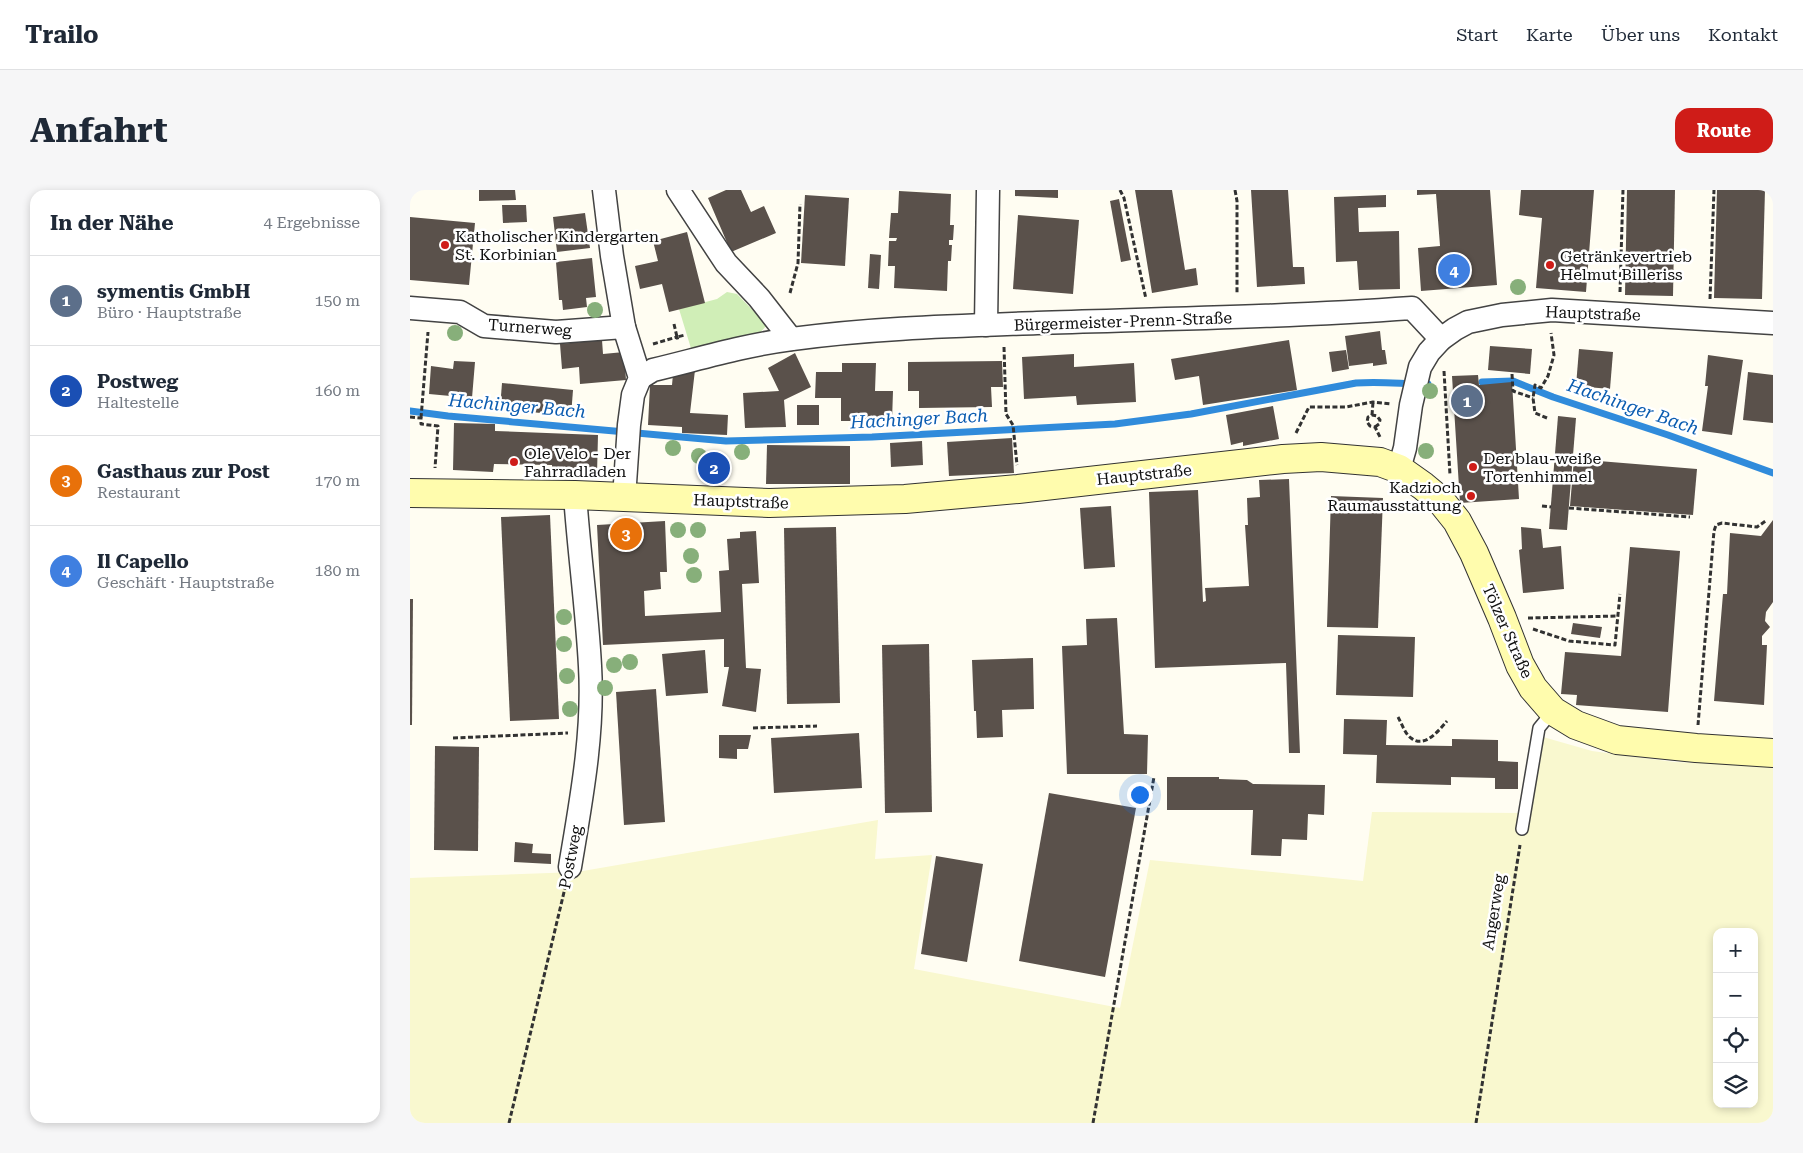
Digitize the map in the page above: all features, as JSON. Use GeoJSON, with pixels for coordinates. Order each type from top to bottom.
{"type":"FeatureCollection","features":[{"type":"Feature","properties":{"kind":"main road","name":"Hauptstraße"},"geometry":{"type":"LineString","coordinates":[[421,493],[769,503],[905,499],[1018,489],[1283,459],[1321,457],[1380,462],[1399,469]]}},
{"type":"Feature","properties":{"kind":"main road","name":"Tölzer Straße"},"geometry":{"type":"LineString","coordinates":[[1399,469],[1441,500],[1457,521],[1474,554],[1520,665],[1533,688],[1553,711],[1576,724],[1616,740],[1773,753]]}},
{"type":"Feature","properties":{"kind":"street"},"geometry":{"type":"LineString","coordinates":[[604,190],[612,256],[624,327],[640,378],[634,394],[629,426],[624,498]]}},
{"type":"Feature","properties":{"kind":"street"},"geometry":{"type":"LineString","coordinates":[[678,190],[726,263],[759,298],[791,339]]}},
{"type":"Feature","properties":{"kind":"street"},"geometry":{"type":"LineString","coordinates":[[986,325],[988,190]]}},
{"type":"Feature","properties":{"kind":"street","name":"Bürgermeister-Prenn-Straße"},"geometry":{"type":"LineString","coordinates":[[640,378],[653,370],[754,345],[791,339],[883,330],[1334,313],[1412,308],[1441,339]]}},
{"type":"Feature","properties":{"kind":"street","name":"Turnerweg"},"geometry":{"type":"LineString","coordinates":[[420,309],[460,312],[484,326],[547,332],[624,327]]}},
{"type":"Feature","properties":{"kind":"street","name":"Hauptstraße"},"geometry":{"type":"LineString","coordinates":[[1399,469],[1406,448],[1415,387],[1429,352],[1441,339],[1468,322],[1502,315],[1552,310],[1773,323]]}},
{"type":"Feature","properties":{"kind":"street","name":"Postweg"},"geometry":{"type":"LineString","coordinates":[[570,866],[588,732],[590,667],[575,496]]}},
{"type":"Feature","properties":{"kind":"lane"},"geometry":{"type":"LineString","coordinates":[[1522,829],[1539,728],[1553,711]]}},
{"type":"Feature","properties":{"kind":"path"},"geometry":{"type":"LineString","coordinates":[[1120,190],[1124,198],[1146,300]]}},
{"type":"Feature","properties":{"kind":"path"},"geometry":{"type":"LineString","coordinates":[[1235,190],[1237,201],[1237,300]]}},
{"type":"Feature","properties":{"kind":"path"},"geometry":{"type":"LineString","coordinates":[[1620,314],[1622,190]]}},
{"type":"Feature","properties":{"kind":"path"},"geometry":{"type":"LineString","coordinates":[[1710,319],[1714,190]]}},
{"type":"Feature","properties":{"kind":"path"},"geometry":{"type":"LineString","coordinates":[[790,293],[798,264],[800,204]]}},
{"type":"Feature","properties":{"kind":"path"},"geometry":{"type":"LineString","coordinates":[[420,309],[421,424],[438,426],[421,493]]}},
{"type":"Feature","properties":{"kind":"path"},"geometry":{"type":"LineString","coordinates":[[1547,418],[1535,413],[1533,398],[1535,385],[1541,388],[1548,376],[1554,355],[1551,334],[1552,310]]}},
{"type":"Feature","properties":{"kind":"path"},"geometry":{"type":"LineString","coordinates":[[674,324],[678,337],[685,335]]}},
{"type":"Feature","properties":{"kind":"path"},"geometry":{"type":"LineString","coordinates":[[1441,339],[1450,485],[1441,500]]}},
{"type":"Feature","properties":{"kind":"path"},"geometry":{"type":"LineString","coordinates":[[1004,346],[1006,414],[1013,425],[1017,469]]}},
{"type":"Feature","properties":{"kind":"path"},"geometry":{"type":"LineString","coordinates":[[1512,374],[1513,391],[1533,398]]}},
{"type":"Feature","properties":{"kind":"path"},"geometry":{"type":"LineString","coordinates":[[1283,459],[1309,407],[1346,407],[1373,402],[1415,387]]}},
{"type":"Feature","properties":{"kind":"path"},"geometry":{"type":"LineString","coordinates":[[1372,415],[1373,402]]}},
{"type":"Feature","properties":{"kind":"path"},"geometry":{"type":"LineString","coordinates":[[410,417],[421,417]]}},
{"type":"Feature","properties":{"kind":"path"},"geometry":{"type":"LineString","coordinates":[[1542,506],[1551,507]]}},
{"type":"Feature","properties":{"kind":"path"},"geometry":{"type":"LineString","coordinates":[[1569,508],[1690,517]]}},
{"type":"Feature","properties":{"kind":"path"},"geometry":{"type":"LineString","coordinates":[[1696,748],[1714,531],[1716,526],[1722,524],[1757,527],[1766,520]]}},
{"type":"Feature","properties":{"kind":"path"},"geometry":{"type":"LineString","coordinates":[[1502,618],[1569,641],[1615,645],[1620,594]]}},
{"type":"Feature","properties":{"kind":"path"},"geometry":{"type":"LineString","coordinates":[[1502,618],[1618,616]]}},
{"type":"Feature","properties":{"kind":"path"},"geometry":{"type":"LineString","coordinates":[[1398,717],[1411,739],[1420,741],[1430,739],[1447,721]]}},
{"type":"Feature","properties":{"kind":"path"},"geometry":{"type":"LineString","coordinates":[[753,728],[818,726]]}},
{"type":"Feature","properties":{"kind":"path"},"geometry":{"type":"LineString","coordinates":[[452,738],[588,732]]}},
{"type":"Feature","properties":{"kind":"path"},"geometry":{"type":"LineString","coordinates":[[1093,1123],[1154,777]]}},
{"type":"Feature","properties":{"kind":"path","name":"Angerweg"},"geometry":{"type":"LineString","coordinates":[[1476,1123],[1522,829]]}},
{"type":"Feature","properties":{"kind":"path","name":"Postweg"},"geometry":{"type":"LineString","coordinates":[[509,1123],[570,866]]}},
{"type":"Feature","properties":{"kind":"green space"},"geometry":{"type":"Polygon","coordinates":[[[727,292],[737,294],[767,325],[758,335],[693,355],[679,309],[717,299],[727,292]]]}},
{"type":"Feature","properties":{"kind":"green space"},"geometry":{"type":"Polygon","coordinates":[[[1536,735],[1592,751],[1674,762],[1773,766],[1773,1123],[410,1123],[410,878],[577,872],[878,820],[875,859],[932,855],[914,969],[1120,1008],[1150,860],[1363,881],[1372,812],[1523,813],[1536,735]]]}},
{"type":"Feature","properties":{"kind":"building"},"geometry":{"type":"Polygon","coordinates":[[[479,190],[515,190],[516,200],[479,201],[479,190]]]}},
{"type":"Feature","properties":{"kind":"building"},"geometry":{"type":"Polygon","coordinates":[[[726,190],[741,190],[751,212],[764,206],[776,233],[731,252],[708,198],[726,190]]]}},
{"type":"Feature","properties":{"kind":"building"},"geometry":{"type":"Polygon","coordinates":[[[1015,190],[1058,190],[1058,198],[1015,196],[1015,190]]]}},
{"type":"Feature","properties":{"kind":"building"},"geometry":{"type":"Polygon","coordinates":[[[1135,190],[1172,190],[1185,270],[1196,268],[1198,285],[1152,293],[1135,190]]]}},
{"type":"Feature","properties":{"kind":"building"},"geometry":{"type":"Polygon","coordinates":[[[1251,190],[1288,190],[1293,267],[1304,267],[1305,284],[1257,287],[1251,190]]]}},
{"type":"Feature","properties":{"kind":"building"},"geometry":{"type":"Polygon","coordinates":[[[1417,190],[1490,190],[1497,285],[1421,291],[1418,248],[1440,246],[1436,194],[1417,195],[1417,190]]]}},
{"type":"Feature","properties":{"kind":"building"},"geometry":{"type":"Polygon","coordinates":[[[1521,190],[1594,190],[1586,292],[1536,288],[1542,218],[1519,215],[1521,190]]]}},
{"type":"Feature","properties":{"kind":"building"},"geometry":{"type":"Polygon","coordinates":[[[1627,190],[1675,190],[1673,296],[1625,295],[1627,190]]]}},
{"type":"Feature","properties":{"kind":"building"},"geometry":{"type":"Polygon","coordinates":[[[1717,190],[1765,190],[1762,299],[1714,298],[1717,190]]]}},
{"type":"Feature","properties":{"kind":"building"},"geometry":{"type":"Polygon","coordinates":[[[899,191],[951,194],[950,225],[954,225],[953,240],[949,240],[949,245],[952,245],[951,261],[948,261],[947,291],[894,288],[895,266],[888,266],[889,241],[896,241],[897,238],[889,238],[891,213],[898,213],[899,191]]]}},
{"type":"Feature","properties":{"kind":"building"},"geometry":{"type":"Polygon","coordinates":[[[805,195],[849,198],[845,266],[801,263],[805,195]]]}},
{"type":"Feature","properties":{"kind":"building"},"geometry":{"type":"Polygon","coordinates":[[[1386,195],[1386,207],[1358,208],[1359,232],[1399,231],[1400,289],[1359,290],[1357,261],[1336,262],[1334,197],[1386,195]]]}},
{"type":"Feature","properties":{"kind":"building"},"geometry":{"type":"Polygon","coordinates":[[[1119,199],[1131,260],[1121,262],[1110,201],[1119,199]]]}},
{"type":"Feature","properties":{"kind":"building"},"geometry":{"type":"Polygon","coordinates":[[[502,205],[526,205],[527,222],[503,223],[502,205]]]}},
{"type":"Feature","properties":{"kind":"building"},"geometry":{"type":"Polygon","coordinates":[[[585,213],[590,248],[557,252],[553,217],[585,213]]]}},
{"type":"Feature","properties":{"kind":"building"},"geometry":{"type":"Polygon","coordinates":[[[1018,215],[1079,220],[1073,294],[1013,289],[1018,215]]]}},
{"type":"Feature","properties":{"kind":"building"},"geometry":{"type":"Polygon","coordinates":[[[410,217],[475,223],[469,285],[410,280],[410,217]]]}},
{"type":"Feature","properties":{"kind":"building"},"geometry":{"type":"Polygon","coordinates":[[[687,232],[705,303],[669,312],[662,284],[640,289],[635,266],[658,261],[653,241],[687,232]]]}},
{"type":"Feature","properties":{"kind":"building"},"geometry":{"type":"Polygon","coordinates":[[[870,254],[881,255],[879,289],[868,288],[870,254]]]}},
{"type":"Feature","properties":{"kind":"building"},"geometry":{"type":"Polygon","coordinates":[[[592,258],[596,297],[586,298],[587,307],[563,310],[562,300],[559,300],[556,262],[592,258]]]}},
{"type":"Feature","properties":{"kind":"building"},"geometry":{"type":"Polygon","coordinates":[[[1380,331],[1382,350],[1385,350],[1387,364],[1373,366],[1373,363],[1349,366],[1345,336],[1380,331]]]}},
{"type":"Feature","properties":{"kind":"building"},"geometry":{"type":"Polygon","coordinates":[[[602,340],[603,354],[624,352],[626,380],[580,384],[579,367],[562,369],[560,344],[602,340]]]}},
{"type":"Feature","properties":{"kind":"building"},"geometry":{"type":"Polygon","coordinates":[[[1289,340],[1297,390],[1203,405],[1199,376],[1175,380],[1171,359],[1289,340]]]}},
{"type":"Feature","properties":{"kind":"building"},"geometry":{"type":"Polygon","coordinates":[[[1490,346],[1532,349],[1530,374],[1488,370],[1490,346]]]}},
{"type":"Feature","properties":{"kind":"building"},"geometry":{"type":"Polygon","coordinates":[[[1579,349],[1613,352],[1610,389],[1576,386],[1579,349]]]}},
{"type":"Feature","properties":{"kind":"building"},"geometry":{"type":"Polygon","coordinates":[[[1346,350],[1349,369],[1332,372],[1329,352],[1346,350]]]}},
{"type":"Feature","properties":{"kind":"building"},"geometry":{"type":"Polygon","coordinates":[[[795,353],[811,387],[784,400],[786,427],[745,428],[743,393],[779,391],[768,368],[795,353]]]}},
{"type":"Feature","properties":{"kind":"building"},"geometry":{"type":"Polygon","coordinates":[[[1074,354],[1074,367],[1134,363],[1136,402],[1077,405],[1076,396],[1024,399],[1022,357],[1074,354]]]}},
{"type":"Feature","properties":{"kind":"building"},"geometry":{"type":"Polygon","coordinates":[[[1708,355],[1743,360],[1732,435],[1702,431],[1708,386],[1705,386],[1708,355]]]}},
{"type":"Feature","properties":{"kind":"building"},"geometry":{"type":"Polygon","coordinates":[[[454,361],[475,362],[472,398],[429,394],[431,366],[453,369],[454,361]]]}},
{"type":"Feature","properties":{"kind":"building"},"geometry":{"type":"Polygon","coordinates":[[[1002,361],[1003,387],[991,387],[992,407],[919,408],[919,391],[908,391],[908,362],[1002,361]]]}},
{"type":"Feature","properties":{"kind":"building"},"geometry":{"type":"Polygon","coordinates":[[[842,363],[876,363],[875,391],[893,391],[892,421],[841,421],[841,398],[815,398],[816,372],[842,372],[842,363]]]}},
{"type":"Feature","properties":{"kind":"building"},"geometry":{"type":"Polygon","coordinates":[[[695,370],[690,413],[728,415],[727,435],[682,433],[682,427],[648,425],[650,385],[672,385],[673,374],[695,370]]]}},
{"type":"Feature","properties":{"kind":"building"},"geometry":{"type":"Polygon","coordinates":[[[1748,372],[1773,375],[1773,423],[1743,420],[1748,372]]]}},
{"type":"Feature","properties":{"kind":"building"},"geometry":{"type":"Polygon","coordinates":[[[1478,375],[1479,385],[1512,382],[1519,499],[1460,503],[1452,376],[1478,375]]]}},
{"type":"Feature","properties":{"kind":"building"},"geometry":{"type":"Polygon","coordinates":[[[502,383],[573,390],[571,416],[500,409],[502,383]]]}},
{"type":"Feature","properties":{"kind":"building"},"geometry":{"type":"Polygon","coordinates":[[[797,405],[819,405],[819,425],[797,425],[797,405]]]}},
{"type":"Feature","properties":{"kind":"building"},"geometry":{"type":"Polygon","coordinates":[[[1273,406],[1279,439],[1243,446],[1243,442],[1231,445],[1226,415],[1273,406]]]}},
{"type":"Feature","properties":{"kind":"building"},"geometry":{"type":"Polygon","coordinates":[[[1558,416],[1576,418],[1567,530],[1549,529],[1558,416]]]}},
{"type":"Feature","properties":{"kind":"building"},"geometry":{"type":"Polygon","coordinates":[[[454,423],[495,424],[495,431],[598,435],[597,474],[552,473],[552,465],[494,464],[493,472],[453,470],[454,423]]]}},
{"type":"Feature","properties":{"kind":"building"},"geometry":{"type":"Polygon","coordinates":[[[1012,438],[1014,473],[949,476],[947,442],[1012,438]]]}},
{"type":"Feature","properties":{"kind":"building"},"geometry":{"type":"Polygon","coordinates":[[[922,441],[923,465],[891,467],[890,443],[922,441]]]}},
{"type":"Feature","properties":{"kind":"building"},"geometry":{"type":"Polygon","coordinates":[[[767,445],[850,446],[850,484],[766,484],[767,445]]]}},
{"type":"Feature","properties":{"kind":"building"},"geometry":{"type":"Polygon","coordinates":[[[1574,459],[1697,469],[1693,515],[1570,506],[1574,459]]]}},
{"type":"Feature","properties":{"kind":"building"},"geometry":{"type":"Polygon","coordinates":[[[1289,479],[1300,753],[1289,753],[1286,663],[1155,668],[1149,492],[1198,490],[1203,602],[1206,601],[1205,588],[1249,586],[1245,525],[1248,525],[1247,498],[1260,497],[1259,480],[1289,479]]]}},
{"type":"Feature","properties":{"kind":"building"},"geometry":{"type":"Polygon","coordinates":[[[1331,496],[1383,498],[1378,628],[1327,627],[1331,496]]]}},
{"type":"Feature","properties":{"kind":"building"},"geometry":{"type":"Polygon","coordinates":[[[1111,506],[1115,567],[1084,569],[1080,508],[1111,506]]]}},
{"type":"Feature","properties":{"kind":"building"},"geometry":{"type":"Polygon","coordinates":[[[550,515],[559,719],[510,721],[501,517],[550,515]]]}},
{"type":"Feature","properties":{"kind":"building"},"geometry":{"type":"Polygon","coordinates":[[[1773,520],[1773,602],[1766,612],[1765,621],[1770,627],[1762,636],[1762,645],[1767,645],[1764,705],[1714,701],[1723,594],[1727,594],[1730,533],[1761,536],[1773,520]]]}},
{"type":"Feature","properties":{"kind":"building"},"geometry":{"type":"Polygon","coordinates":[[[665,521],[667,572],[660,572],[661,589],[644,591],[645,616],[721,612],[719,571],[729,570],[727,539],[740,538],[740,532],[756,531],[759,583],[742,584],[746,668],[761,669],[756,712],[722,706],[729,667],[724,667],[724,639],[603,645],[597,525],[665,521]]]}},
{"type":"Feature","properties":{"kind":"building"},"geometry":{"type":"Polygon","coordinates":[[[836,527],[840,703],[787,704],[784,528],[836,527]]]}},
{"type":"Feature","properties":{"kind":"building"},"geometry":{"type":"Polygon","coordinates":[[[1521,527],[1541,529],[1543,548],[1561,546],[1564,589],[1523,593],[1519,550],[1522,549],[1521,527]]]}},
{"type":"Feature","properties":{"kind":"building"},"geometry":{"type":"Polygon","coordinates":[[[1630,547],[1680,551],[1668,712],[1576,705],[1577,695],[1561,694],[1565,652],[1621,656],[1630,547]]]}},
{"type":"Feature","properties":{"kind":"building"},"geometry":{"type":"Polygon","coordinates":[[[410,599],[413,599],[412,725],[410,725],[410,599]]]}},
{"type":"Feature","properties":{"kind":"building"},"geometry":{"type":"Polygon","coordinates":[[[1117,618],[1124,734],[1148,735],[1147,774],[1067,774],[1062,646],[1087,645],[1086,619],[1117,618]]]}},
{"type":"Feature","properties":{"kind":"building"},"geometry":{"type":"Polygon","coordinates":[[[1573,623],[1602,627],[1600,638],[1571,634],[1573,623]]]}},
{"type":"Feature","properties":{"kind":"building"},"geometry":{"type":"Polygon","coordinates":[[[1338,635],[1415,637],[1413,697],[1336,695],[1338,635]]]}},
{"type":"Feature","properties":{"kind":"building"},"geometry":{"type":"Polygon","coordinates":[[[929,644],[932,812],[885,813],[882,645],[929,644]]]}},
{"type":"Feature","properties":{"kind":"building"},"geometry":{"type":"Polygon","coordinates":[[[705,650],[708,693],[666,696],[662,654],[705,650]]]}},
{"type":"Feature","properties":{"kind":"building"},"geometry":{"type":"Polygon","coordinates":[[[1033,658],[1034,709],[1002,710],[1003,737],[977,738],[972,660],[1033,658]]]}},
{"type":"Feature","properties":{"kind":"building"},"geometry":{"type":"Polygon","coordinates":[[[656,689],[665,822],[624,825],[616,692],[656,689]]]}},
{"type":"Feature","properties":{"kind":"building"},"geometry":{"type":"Polygon","coordinates":[[[1344,719],[1387,720],[1386,745],[1452,746],[1452,739],[1498,740],[1498,761],[1518,762],[1518,789],[1495,789],[1495,778],[1451,777],[1451,785],[1376,783],[1377,755],[1343,754],[1344,719]]]}},
{"type":"Feature","properties":{"kind":"building"},"geometry":{"type":"Polygon","coordinates":[[[859,733],[862,788],[774,793],[771,738],[859,733]]]}},
{"type":"Feature","properties":{"kind":"building"},"geometry":{"type":"Polygon","coordinates":[[[719,735],[751,735],[748,749],[737,749],[737,759],[719,758],[719,735]]]}},
{"type":"Feature","properties":{"kind":"building"},"geometry":{"type":"Polygon","coordinates":[[[435,746],[479,747],[478,851],[434,850],[435,746]]]}},
{"type":"Feature","properties":{"kind":"building"},"geometry":{"type":"Polygon","coordinates":[[[1167,777],[1219,777],[1219,779],[1247,780],[1253,784],[1325,785],[1324,815],[1308,814],[1307,840],[1282,839],[1281,856],[1251,855],[1253,810],[1167,810],[1167,777]]]}},
{"type":"Feature","properties":{"kind":"building"},"geometry":{"type":"Polygon","coordinates":[[[1049,793],[1136,808],[1105,977],[1019,961],[1049,793]]]}},
{"type":"Feature","properties":{"kind":"building"},"geometry":{"type":"Polygon","coordinates":[[[515,842],[533,844],[532,853],[551,854],[551,864],[514,862],[515,842]]]}},
{"type":"Feature","properties":{"kind":"building"},"geometry":{"type":"Polygon","coordinates":[[[936,856],[983,864],[967,962],[921,954],[936,856]]]}},
{"type":"Feature","properties":{"kind":"waterway","name":"Hachinger Bach"},"geometry":{"type":"LineString","coordinates":[[1482,382],[1513,381],[1553,397],[1668,435],[1773,473]]}},
{"type":"Feature","properties":{"kind":"waterway","name":"Hachinger Bach"},"geometry":{"type":"LineString","coordinates":[[410,411],[726,441],[872,437],[1115,424],[1191,414],[1356,383],[1428,384]]}},
{"type":"Feature","properties":{"kind":"place","name":"Katholischer Kindergarten St. Korbinian"},"geometry":{"type":"Point","coordinates":[445,245]}},
{"type":"Feature","properties":{"kind":"place","name":"Getränkevertrieb Helmut Billeriss"},"geometry":{"type":"Point","coordinates":[1550,265]}},
{"type":"Feature","properties":{"kind":"place","name":"Il Capello"},"geometry":{"type":"Point","coordinates":[1454,270]}},
{"type":"Feature","properties":{"kind":"place","name":"symentis GmbH"},"geometry":{"type":"Point","coordinates":[1467,401]}},
{"type":"Feature","properties":{"kind":"place","name":"Ole Velo - Der Fahrradladen"},"geometry":{"type":"Point","coordinates":[514,462]}},
{"type":"Feature","properties":{"kind":"place","name":"Der blau-weiße Tortenhimmel"},"geometry":{"type":"Point","coordinates":[1473,467]}},
{"type":"Feature","properties":{"kind":"place","name":"Postweg"},"geometry":{"type":"Point","coordinates":[714,468]}},
{"type":"Feature","properties":{"kind":"place","name":"Kadzioch Raumausstattung"},"geometry":{"type":"Point","coordinates":[1471,496]}},
{"type":"Feature","properties":{"kind":"place","name":"Gasthaus zur Post"},"geometry":{"type":"Point","coordinates":[626,534]}}]}
